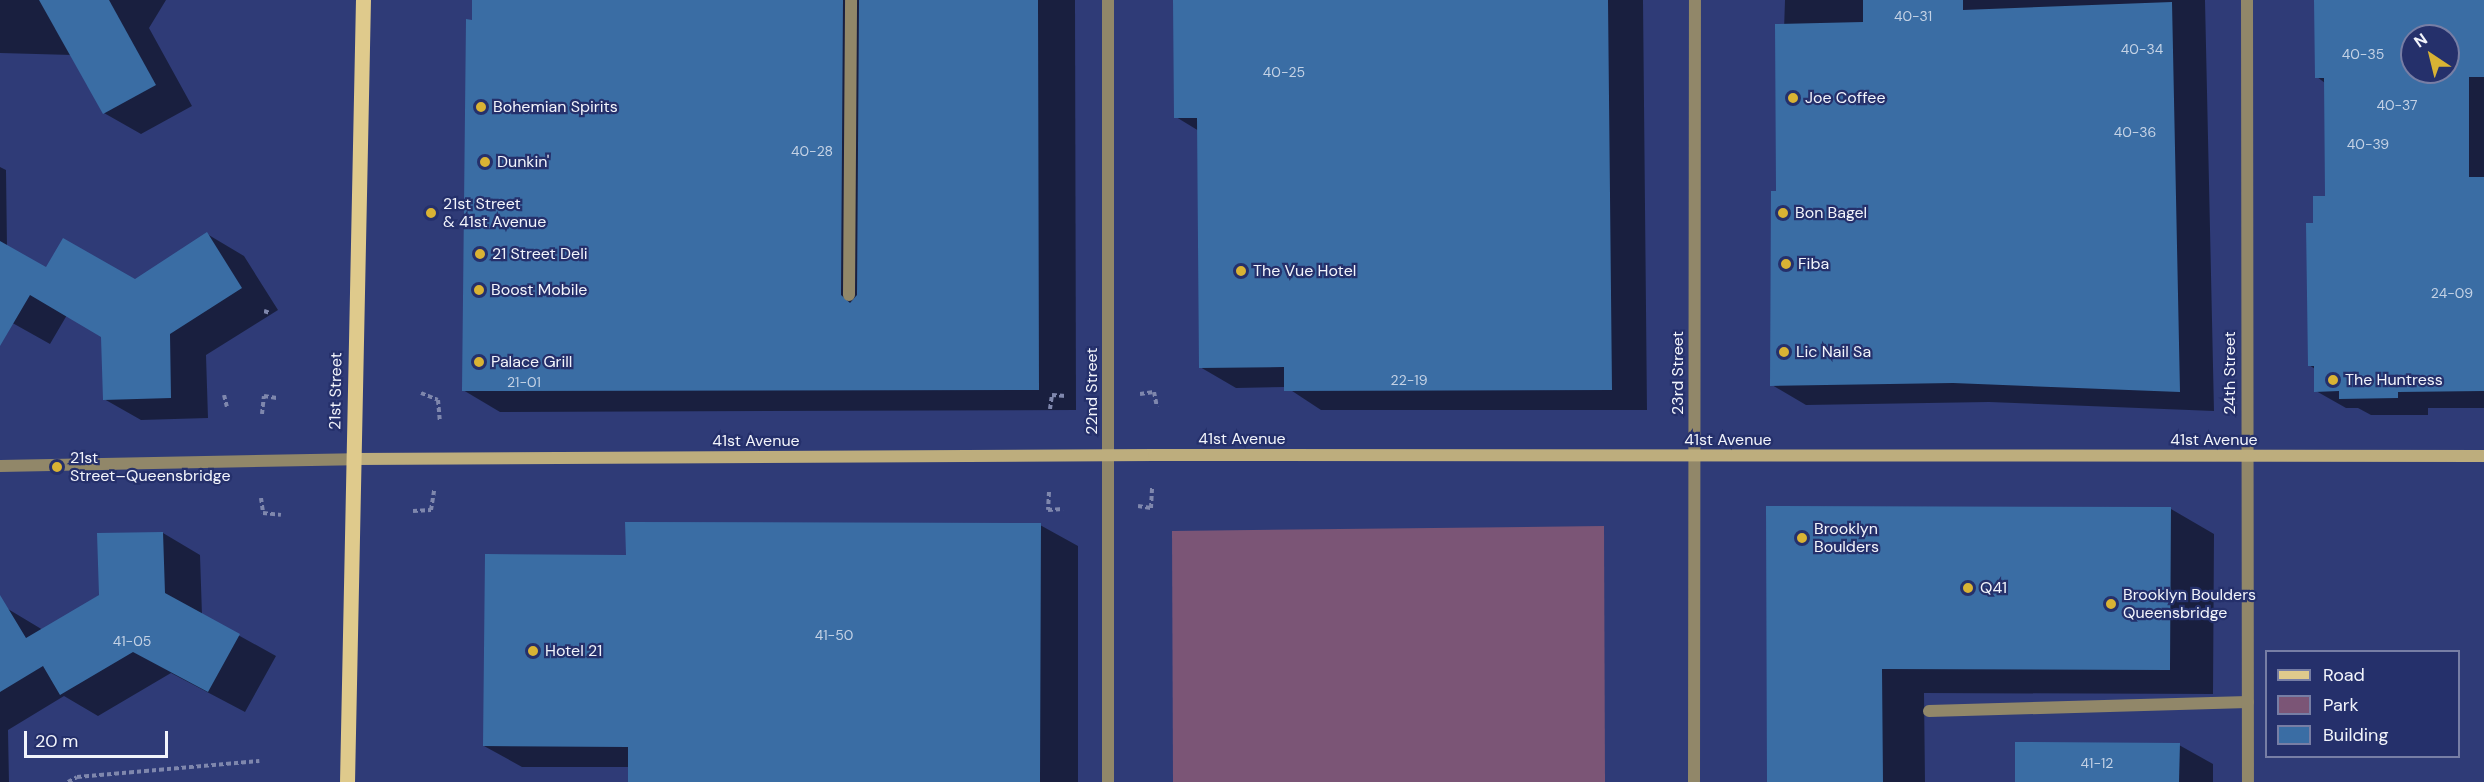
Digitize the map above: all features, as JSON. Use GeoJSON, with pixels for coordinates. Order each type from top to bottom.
{"type":"FeatureCollection","features":[{"type":"Feature","properties":{"kind":"main road","name":"21st Street"},"geometry":{"type":"LineString","coordinates":[[347,782],[363,0]]}},
{"type":"Feature","properties":{"kind":"main road","name":"41st Avenue"},"geometry":{"type":"LineString","coordinates":[[353,459],[1109,455],[2484,456]]}},
{"type":"Feature","properties":{"kind":"street"},"geometry":{"type":"LineString","coordinates":[[849,295],[851,0]]}},
{"type":"Feature","properties":{"kind":"street","name":"22nd Street"},"geometry":{"type":"LineString","coordinates":[[1108,0],[1108,782]]}},
{"type":"Feature","properties":{"kind":"street","name":"23rd Street"},"geometry":{"type":"LineString","coordinates":[[1694,782],[1695,0]]}},
{"type":"Feature","properties":{"kind":"street","name":"24th Street"},"geometry":{"type":"LineString","coordinates":[[2247,0],[2248,782]]}},
{"type":"Feature","properties":{"kind":"street","name":"41st Avenue"},"geometry":{"type":"LineString","coordinates":[[0,466],[353,459]]}},
{"type":"Feature","properties":{"kind":"street"},"geometry":{"type":"LineString","coordinates":[[1929,711],[2248,702]]}},
{"type":"Feature","properties":{"kind":"path"},"geometry":{"type":"LineString","coordinates":[[264,311],[270,313]]}},
{"type":"Feature","properties":{"kind":"path"},"geometry":{"type":"LineString","coordinates":[[1139,394],[1154,392],[1157,407]]}},
{"type":"Feature","properties":{"kind":"path"},"geometry":{"type":"LineString","coordinates":[[421,393],[438,400],[441,421]]}},
{"type":"Feature","properties":{"kind":"path"},"geometry":{"type":"LineString","coordinates":[[224,395],[227,407]]}},
{"type":"Feature","properties":{"kind":"path"},"geometry":{"type":"LineString","coordinates":[[1050,409],[1052,395],[1066,396]]}},
{"type":"Feature","properties":{"kind":"path"},"geometry":{"type":"LineString","coordinates":[[262,414],[264,396],[277,398]]}},
{"type":"Feature","properties":{"kind":"path"},"geometry":{"type":"LineString","coordinates":[[1134,506],[1151,508],[1152,487]]}},
{"type":"Feature","properties":{"kind":"path"},"geometry":{"type":"LineString","coordinates":[[413,511],[431,510],[434,490]]}},
{"type":"Feature","properties":{"kind":"path"},"geometry":{"type":"LineString","coordinates":[[1049,492],[1048,510],[1063,509]]}},
{"type":"Feature","properties":{"kind":"path"},"geometry":{"type":"LineString","coordinates":[[261,498],[263,513],[281,515]]}},
{"type":"Feature","properties":{"kind":"path"},"geometry":{"type":"LineString","coordinates":[[68,782],[77,777],[259,761]]}},
{"type":"Feature","properties":{"kind":"green space"},"geometry":{"type":"Polygon","coordinates":[[[1604,526],[1605,782],[1173,782],[1172,531],[1604,526]]]}},
{"type":"Feature","properties":{"kind":"building"},"geometry":{"type":"Polygon","coordinates":[[[39,0],[109,0],[156,85],[103,114],[39,0]]]}},
{"type":"Feature","properties":{"kind":"building"},"geometry":{"type":"Polygon","coordinates":[[[472,0],[843,0],[841,295],[850,303],[857,295],[859,0],[1038,0],[1039,390],[462,391],[466,19],[472,20],[472,0]]]}},
{"type":"Feature","properties":{"kind":"building"},"geometry":{"type":"Polygon","coordinates":[[[1173,0],[1608,0],[1612,390],[1284,391],[1284,367],[1199,368],[1197,118],[1174,118],[1173,0]]]}},
{"type":"Feature","properties":{"kind":"building"},"geometry":{"type":"Polygon","coordinates":[[[1863,0],[1963,0],[1963,10],[2172,2],[2180,392],[1953,383],[1770,386],[1771,191],[1776,191],[1775,24],[1863,22],[1863,0]]]}},
{"type":"Feature","properties":{"kind":"building"},"geometry":{"type":"Polygon","coordinates":[[[2314,0],[2484,0],[2484,77],[2469,77],[2469,177],[2484,177],[2484,391],[2398,392],[2398,398],[2339,399],[2339,391],[2314,392],[2314,366],[2308,366],[2306,223],[2313,223],[2313,196],[2325,196],[2324,78],[2315,78],[2314,0]]]}},
{"type":"Feature","properties":{"kind":"building"},"geometry":{"type":"Polygon","coordinates":[[[207,232],[242,288],[170,334],[171,398],[103,400],[101,337],[30,295],[0,346],[0,241],[46,267],[63,238],[135,279],[207,232]]]}},
{"type":"Feature","properties":{"kind":"building","name":"Q41"},"geometry":{"type":"Polygon","coordinates":[[[1766,506],[2171,507],[2170,670],[1882,669],[1883,782],[1767,782],[1766,506]]]}},
{"type":"Feature","properties":{"kind":"building"},"geometry":{"type":"Polygon","coordinates":[[[625,522],[1041,523],[1040,782],[628,782],[628,747],[483,746],[485,554],[626,555],[625,522]]]}},
{"type":"Feature","properties":{"kind":"building"},"geometry":{"type":"Polygon","coordinates":[[[163,532],[165,593],[240,634],[208,692],[133,652],[60,695],[43,666],[0,692],[0,595],[26,638],[99,595],[97,533],[163,532]]]}},
{"type":"Feature","properties":{"kind":"building"},"geometry":{"type":"Polygon","coordinates":[[[2015,742],[2180,743],[2179,782],[2015,782],[2015,742]]]}},
{"type":"Feature","properties":{"kind":"place","name":"Joe Coffee"},"geometry":{"type":"Point","coordinates":[1793,98]}},
{"type":"Feature","properties":{"kind":"place","name":"Bohemian Spirits"},"geometry":{"type":"Point","coordinates":[481,107]}},
{"type":"Feature","properties":{"kind":"place","name":"Dunkin'"},"geometry":{"type":"Point","coordinates":[485,162]}},
{"type":"Feature","properties":{"kind":"place","name":"21st Street & 41st Avenue"},"geometry":{"type":"Point","coordinates":[431,213]}},
{"type":"Feature","properties":{"kind":"place","name":"Bon Bagel"},"geometry":{"type":"Point","coordinates":[1783,213]}},
{"type":"Feature","properties":{"kind":"place","name":"21 Street Deli"},"geometry":{"type":"Point","coordinates":[480,254]}},
{"type":"Feature","properties":{"kind":"place","name":"Fiba"},"geometry":{"type":"Point","coordinates":[1786,264]}},
{"type":"Feature","properties":{"kind":"place","name":"The Vue Hotel"},"geometry":{"type":"Point","coordinates":[1241,271]}},
{"type":"Feature","properties":{"kind":"place","name":"Boost Mobile"},"geometry":{"type":"Point","coordinates":[479,290]}},
{"type":"Feature","properties":{"kind":"place","name":"Lic Nail Sa"},"geometry":{"type":"Point","coordinates":[1784,352]}},
{"type":"Feature","properties":{"kind":"place","name":"Palace Grill"},"geometry":{"type":"Point","coordinates":[479,362]}},
{"type":"Feature","properties":{"kind":"place","name":"The Huntress"},"geometry":{"type":"Point","coordinates":[2333,380]}},
{"type":"Feature","properties":{"kind":"place","name":"21st Street–Queensbridge"},"geometry":{"type":"Point","coordinates":[57,467]}},
{"type":"Feature","properties":{"kind":"place","name":"Brooklyn Boulders"},"geometry":{"type":"Point","coordinates":[1802,538]}},
{"type":"Feature","properties":{"kind":"place","name":"Q41"},"geometry":{"type":"Point","coordinates":[1968,588]}},
{"type":"Feature","properties":{"kind":"place","name":"Brooklyn Boulders Queensbridge"},"geometry":{"type":"Point","coordinates":[2111,604]}},
{"type":"Feature","properties":{"kind":"place","name":"Hotel 21"},"geometry":{"type":"Point","coordinates":[533,651]}}]}
